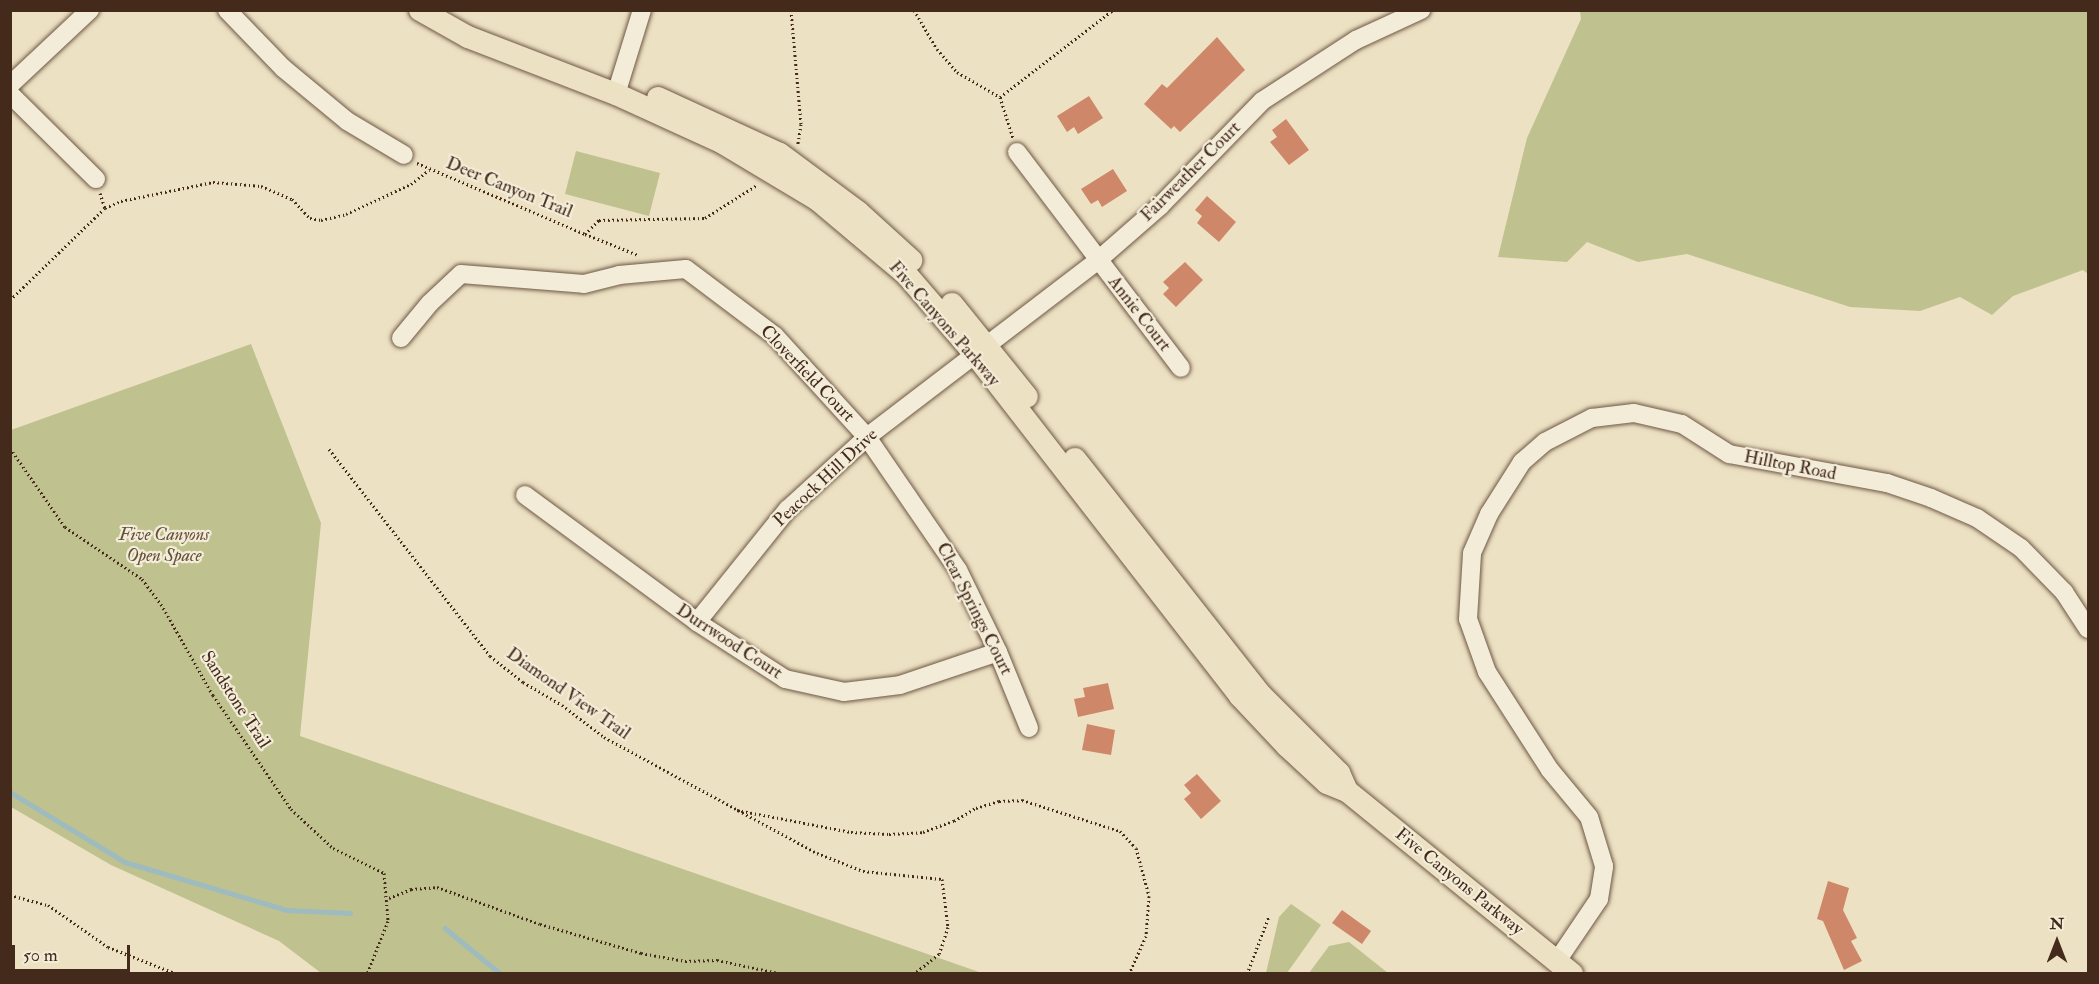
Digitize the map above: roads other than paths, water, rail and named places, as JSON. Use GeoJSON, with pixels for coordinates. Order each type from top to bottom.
{"type":"FeatureCollection","features":[{"type":"Feature","properties":{"kind":"main road","name":"Five Canyons Parkway"},"geometry":{"type":"LineString","coordinates":[[420,10],[468,37],[718,123],[876,228],[919,267],[981,349],[1260,694],[1339,773],[1347,791],[1564,968]]}},
{"type":"Feature","properties":{"kind":"main road","name":"Five Canyons Parkway"},"geometry":{"type":"LineString","coordinates":[[449,10],[484,32],[618,89]]}},
{"type":"Feature","properties":{"kind":"street"},"geometry":{"type":"LineString","coordinates":[[10,85],[90,10]]}},
{"type":"Feature","properties":{"kind":"street"},"geometry":{"type":"LineString","coordinates":[[227,10],[283,68],[328,106],[404,155]]}},
{"type":"Feature","properties":{"kind":"street"},"geometry":{"type":"LineString","coordinates":[[618,89],[642,10]]}},
{"type":"Feature","properties":{"kind":"street","name":"Fairweather Court"},"geometry":{"type":"LineString","coordinates":[[981,349],[1097,261],[1160,206],[1262,101],[1356,40],[1420,10]]}},
{"type":"Feature","properties":{"kind":"street"},"geometry":{"type":"LineString","coordinates":[[10,94],[96,179]]}},
{"type":"Feature","properties":{"kind":"street","name":"Annie Court"},"geometry":{"type":"LineString","coordinates":[[1017,152],[1097,261],[1181,368]]}},
{"type":"Feature","properties":{"kind":"street","name":"Cloverfield Court"},"geometry":{"type":"LineString","coordinates":[[400,338],[430,303],[462,274],[584,284],[619,275],[686,269],[775,336],[867,437]]}},
{"type":"Feature","properties":{"kind":"street","name":"Peacock Hill Drive"},"geometry":{"type":"LineString","coordinates":[[697,622],[788,509],[867,437],[981,349]]}},
{"type":"Feature","properties":{"kind":"street","name":"Hilltop Road"},"geometry":{"type":"LineString","coordinates":[[1564,968],[1599,899],[1604,866],[1589,817],[1550,770],[1487,672],[1468,619],[1472,554],[1489,514],[1522,462],[1545,442],[1592,418],[1634,413],[1682,424],[1729,454],[1887,483],[1931,498],[1977,518],[2021,548],[2064,592],[2088,629]]}},
{"type":"Feature","properties":{"kind":"street","name":"Clear Springs Court"},"geometry":{"type":"LineString","coordinates":[[867,437],[958,570],[998,652],[1029,728]]}},
{"type":"Feature","properties":{"kind":"street","name":"Durrwood Court"},"geometry":{"type":"LineString","coordinates":[[525,495],[697,622],[785,679],[844,692],[900,685],[998,652]]}},
{"type":"Feature","properties":{"kind":"waterway"},"geometry":{"type":"LineString","coordinates":[[10,792],[125,862],[287,910],[350,913]]}},
{"type":"Feature","properties":{"kind":"waterway"},"geometry":{"type":"LineString","coordinates":[[445,928],[501,974]]}},
{"type":"Feature","properties":{"kind":"park label","name":"Five Canyons Open Space"},"geometry":{"type":"Point","coordinates":[164,546]}}]}
